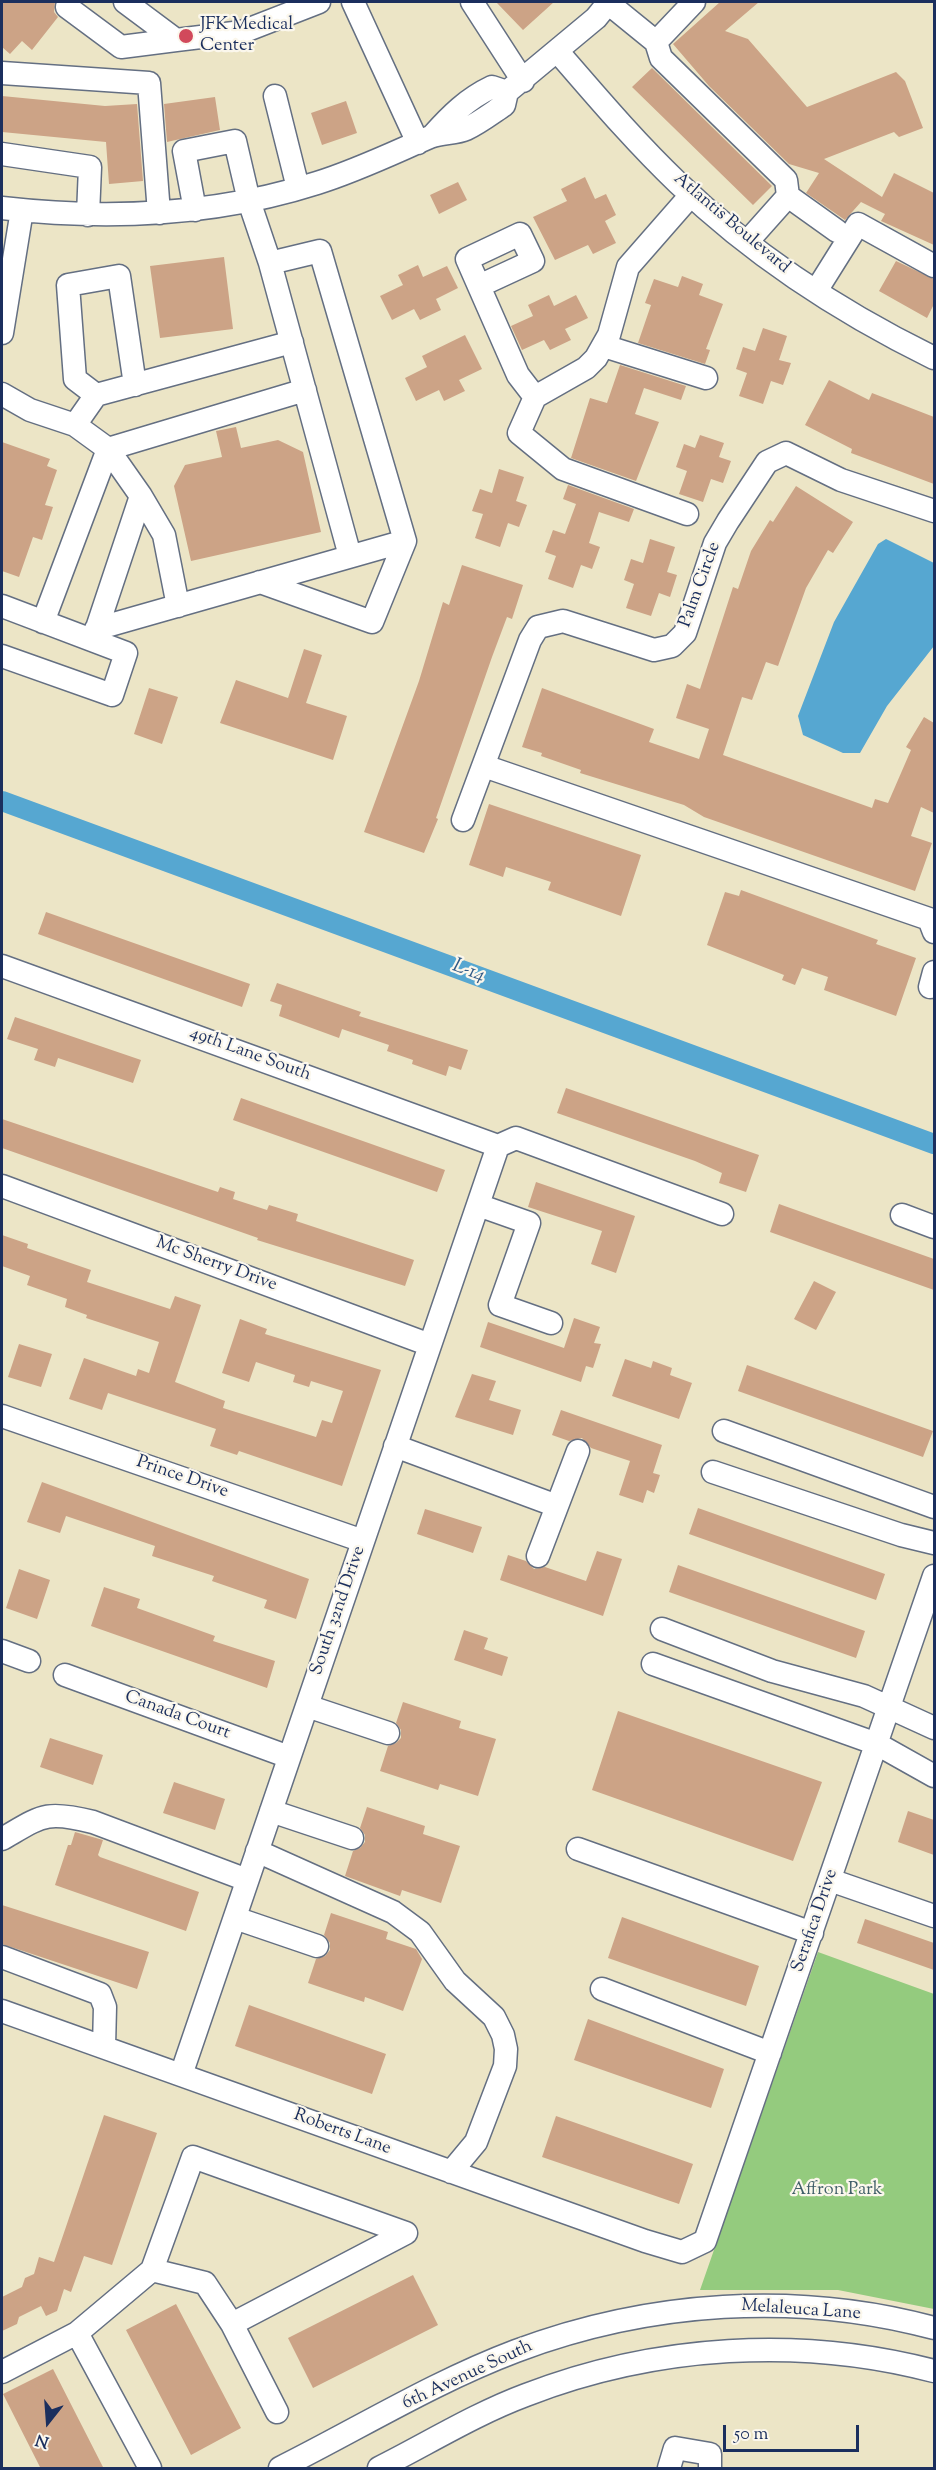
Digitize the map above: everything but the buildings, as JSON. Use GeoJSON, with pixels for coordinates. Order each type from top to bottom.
{"type":"FeatureCollection","features":[{"type":"Feature","properties":{"kind":"street"},"geometry":{"type":"LineString","coordinates":[[125,2],[176,40]]}},
{"type":"Feature","properties":{"kind":"street"},"geometry":{"type":"LineString","coordinates":[[67,7],[121,47],[242,32],[270,11],[319,2]]}},
{"type":"Feature","properties":{"kind":"street"},"geometry":{"type":"LineString","coordinates":[[353,2],[425,139]]}},
{"type":"Feature","properties":{"kind":"street"},"geometry":{"type":"LineString","coordinates":[[472,2],[515,87]]}},
{"type":"Feature","properties":{"kind":"street"},"geometry":{"type":"LineString","coordinates":[[2,333],[12,209],[88,215],[195,210],[249,201],[298,188],[367,165],[425,139],[459,106],[484,91],[492,87],[515,87],[596,18],[608,2],[656,42],[661,58],[786,180],[788,196],[837,231]]}},
{"type":"Feature","properties":{"kind":"street"},"geometry":{"type":"LineString","coordinates":[[656,42],[694,2]]}},
{"type":"Feature","properties":{"kind":"street","name":"Atlantis Boulevard"},"geometry":{"type":"LineString","coordinates":[[558,52],[621,125],[691,195],[747,242],[844,310],[934,358]]}},
{"type":"Feature","properties":{"kind":"street"},"geometry":{"type":"LineString","coordinates":[[2,73],[149,83],[159,213]]}},
{"type":"Feature","properties":{"kind":"street"},"geometry":{"type":"LineString","coordinates":[[275,96],[298,188]]}},
{"type":"Feature","properties":{"kind":"street"},"geometry":{"type":"LineString","coordinates":[[195,210],[184,151],[235,141],[249,201],[270,262],[350,556]]}},
{"type":"Feature","properties":{"kind":"street"},"geometry":{"type":"LineString","coordinates":[[2,154],[90,167],[88,215]]}},
{"type":"Feature","properties":{"kind":"street"},"geometry":{"type":"LineString","coordinates":[[687,513],[563,469],[519,434],[535,397],[586,368],[604,346],[628,267],[691,195]]}},
{"type":"Feature","properties":{"kind":"street"},"geometry":{"type":"LineString","coordinates":[[747,242],[788,196]]}},
{"type":"Feature","properties":{"kind":"street"},"geometry":{"type":"LineString","coordinates":[[816,291],[858,224],[934,266]]}},
{"type":"Feature","properties":{"kind":"street"},"geometry":{"type":"LineString","coordinates":[[260,582],[372,622],[405,541],[320,251],[270,262]]}},
{"type":"Feature","properties":{"kind":"street"},"geometry":{"type":"LineString","coordinates":[[96,395],[75,379],[68,285],[119,276],[135,385]]}},
{"type":"Feature","properties":{"kind":"street"},"geometry":{"type":"LineString","coordinates":[[479,286],[518,375],[535,397]]}},
{"type":"Feature","properties":{"kind":"street"},"geometry":{"type":"LineString","coordinates":[[75,425],[96,395],[292,342]]}},
{"type":"Feature","properties":{"kind":"street"},"geometry":{"type":"LineString","coordinates":[[604,346],[706,378]]}},
{"type":"Feature","properties":{"kind":"street"},"geometry":{"type":"LineString","coordinates":[[108,448],[305,390]]}},
{"type":"Feature","properties":{"kind":"street"},"geometry":{"type":"LineString","coordinates":[[2,394],[30,410],[75,425],[108,448],[164,535],[178,606]]}},
{"type":"Feature","properties":{"kind":"street"},"geometry":{"type":"LineString","coordinates":[[43,622],[108,448]]}},
{"type":"Feature","properties":{"kind":"street","name":"Palm Circle"},"geometry":{"type":"LineString","coordinates":[[463,820],[530,640],[538,627],[563,621],[654,650],[672,646],[685,633],[716,543],[767,462],[786,453],[842,480],[934,511]]}},
{"type":"Feature","properties":{"kind":"street"},"geometry":{"type":"LineString","coordinates":[[94,635],[141,496]]}},
{"type":"Feature","properties":{"kind":"street"},"geometry":{"type":"LineString","coordinates":[[94,635],[178,606],[405,541]]}},
{"type":"Feature","properties":{"kind":"street"},"geometry":{"type":"LineString","coordinates":[[2,606],[43,622],[94,635],[126,653],[112,695],[2,656]]}},
{"type":"Feature","properties":{"kind":"street"},"geometry":{"type":"LineString","coordinates":[[484,766],[933,919]]}},
{"type":"Feature","properties":{"kind":"street","name":"49th Lane South"},"geometry":{"type":"LineString","coordinates":[[2,966],[498,1146]]}},
{"type":"Feature","properties":{"kind":"street"},"geometry":{"type":"LineString","coordinates":[[498,1146],[516,1138],[722,1214]]}},
{"type":"Feature","properties":{"kind":"street","name":"South 32nd Drive"},"geometry":{"type":"LineString","coordinates":[[181,2075],[498,1146]]}},
{"type":"Feature","properties":{"kind":"street","name":"Mc Sherry Drive"},"geometry":{"type":"LineString","coordinates":[[2,1186],[430,1345]]}},
{"type":"Feature","properties":{"kind":"street"},"geometry":{"type":"LineString","coordinates":[[478,1205],[529,1223],[500,1305],[551,1323]]}},
{"type":"Feature","properties":{"kind":"street"},"geometry":{"type":"LineString","coordinates":[[902,1215],[934,1227]]}},
{"type":"Feature","properties":{"kind":"street","name":"Prince Drive"},"geometry":{"type":"LineString","coordinates":[[2,1416],[363,1541]]}},
{"type":"Feature","properties":{"kind":"street"},"geometry":{"type":"LineString","coordinates":[[724,1431],[934,1507]]}},
{"type":"Feature","properties":{"kind":"street"},"geometry":{"type":"LineString","coordinates":[[395,1446],[557,1506]]}},
{"type":"Feature","properties":{"kind":"street"},"geometry":{"type":"LineString","coordinates":[[538,1556],[578,1451]]}},
{"type":"Feature","properties":{"kind":"street"},"geometry":{"type":"LineString","coordinates":[[713,1472],[901,1535],[934,1543]]}},
{"type":"Feature","properties":{"kind":"street","name":"Serafica Drive"},"geometry":{"type":"LineString","coordinates":[[682,2252],[705,2241],[877,1743],[928,1616],[934,1576]]}},
{"type":"Feature","properties":{"kind":"street"},"geometry":{"type":"LineString","coordinates":[[662,1629],[772,1671],[864,1696],[934,1728]]}},
{"type":"Feature","properties":{"kind":"street"},"geometry":{"type":"LineString","coordinates":[[2,1651],[29,1661]]}},
{"type":"Feature","properties":{"kind":"street"},"geometry":{"type":"LineString","coordinates":[[653,1664],[877,1743],[934,1776]]}},
{"type":"Feature","properties":{"kind":"street","name":"Canada Court"},"geometry":{"type":"LineString","coordinates":[[64,1675],[289,1757]]}},
{"type":"Feature","properties":{"kind":"street"},"geometry":{"type":"LineString","coordinates":[[307,1706],[388,1732]]}},
{"type":"Feature","properties":{"kind":"street"},"geometry":{"type":"LineString","coordinates":[[271,1811],[352,1838]]}},
{"type":"Feature","properties":{"kind":"street"},"geometry":{"type":"LineString","coordinates":[[2,1839],[43,1815],[67,1816],[93,1822],[247,1880]]}},
{"type":"Feature","properties":{"kind":"street"},"geometry":{"type":"LineString","coordinates":[[578,1849],[812,1933]]}},
{"type":"Feature","properties":{"kind":"street"},"geometry":{"type":"LineString","coordinates":[[257,1851],[393,1912],[420,1932],[455,1981],[494,2017],[505,2042],[505,2066],[476,2142],[451,2172]]}},
{"type":"Feature","properties":{"kind":"street"},"geometry":{"type":"LineString","coordinates":[[830,1880],[934,1917]]}},
{"type":"Feature","properties":{"kind":"street"},"geometry":{"type":"LineString","coordinates":[[235,1918],[316,1946]]}},
{"type":"Feature","properties":{"kind":"street"},"geometry":{"type":"LineString","coordinates":[[2,1957],[100,1994],[105,2007],[104,2047]]}},
{"type":"Feature","properties":{"kind":"street"},"geometry":{"type":"LineString","coordinates":[[602,1989],[770,2054]]}},
{"type":"Feature","properties":{"kind":"street","name":"Roberts Lane"},"geometry":{"type":"LineString","coordinates":[[2,2011],[682,2252]]}},
{"type":"Feature","properties":{"kind":"street"},"geometry":{"type":"LineString","coordinates":[[2,2372],[76,2333],[152,2270],[193,2157],[406,2234],[232,2324]]}},
{"type":"Feature","properties":{"kind":"street"},"geometry":{"type":"LineString","coordinates":[[152,2270],[205,2283],[232,2324],[277,2412]]}},
{"type":"Feature","properties":{"kind":"street","name":"Melaleuca Lane"},"geometry":{"type":"LineString","coordinates":[[666,2311],[758,2305],[811,2308],[934,2328]]}},
{"type":"Feature","properties":{"kind":"street","name":"6th Avenue South"},"geometry":{"type":"LineString","coordinates":[[280,2469],[462,2374],[514,2352],[614,2320],[666,2311]]}},
{"type":"Feature","properties":{"kind":"street"},"geometry":{"type":"LineString","coordinates":[[76,2333],[150,2469]]}},
{"type":"Feature","properties":{"kind":"street"},"geometry":{"type":"LineString","coordinates":[[379,2469],[526,2395],[617,2367],[666,2357],[763,2350],[816,2352],[870,2358],[934,2371]]}},
{"type":"Feature","properties":{"kind":"street"},"geometry":{"type":"LineString","coordinates":[[669,2469],[675,2448],[710,2461]]}},
{"type":"Feature","properties":{"kind":"green space","name":"Affron Park"},"geometry":{"type":"Polygon","coordinates":[[[818,1952],[934,1994],[934,2309],[838,2290],[700,2290],[818,1952]]]}},
{"type":"Feature","properties":{"kind":"water"},"geometry":{"type":"Polygon","coordinates":[[[886,539],[934,563],[934,646],[887,706],[860,753],[843,753],[803,735],[798,716],[834,622],[878,544],[886,539]]]}},
{"type":"Feature","properties":{"kind":"waterway","name":"L-14"},"geometry":{"type":"LineString","coordinates":[[2,801],[934,1144]]}},
{"type":"Feature","properties":{"kind":"place","name":"JFK Medical Center"},"geometry":{"type":"Point","coordinates":[186,36]}}]}
